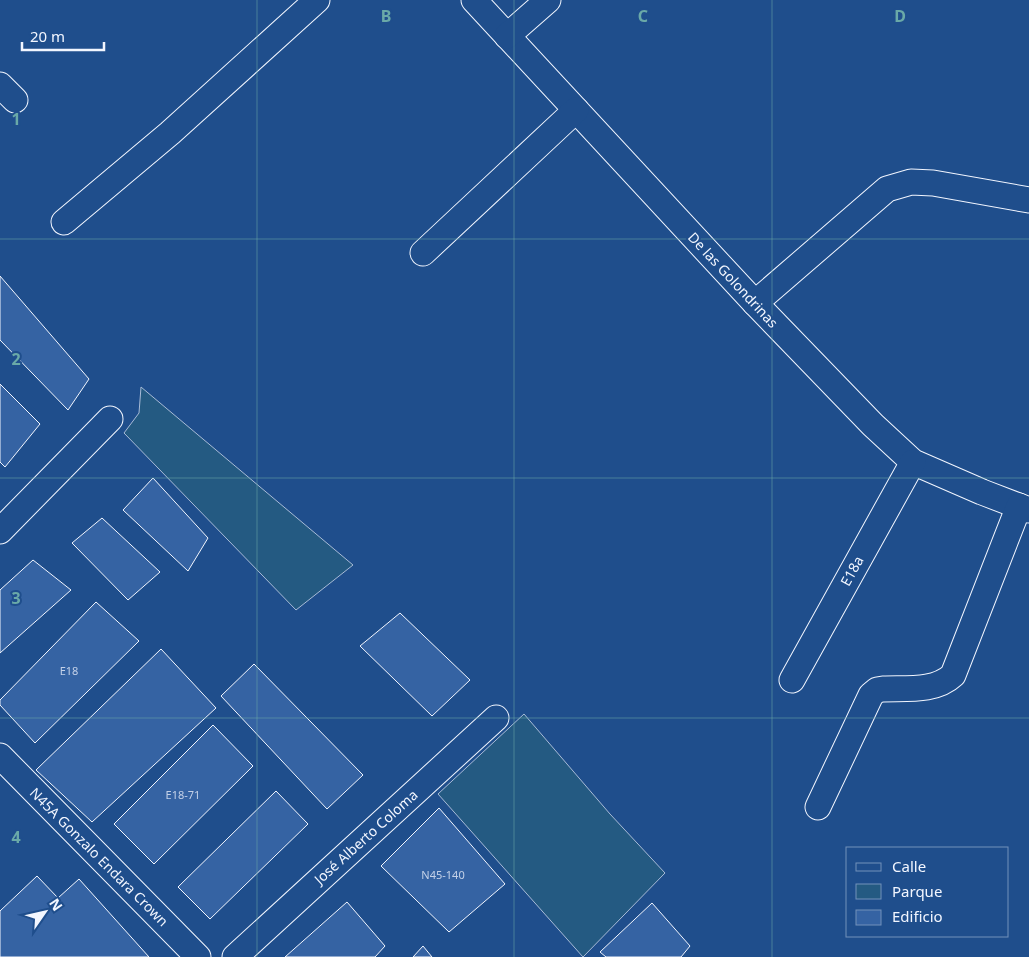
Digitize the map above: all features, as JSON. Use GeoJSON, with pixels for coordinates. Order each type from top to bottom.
{"type":"FeatureCollection","features":[{"type":"Feature","properties":{"kind":"street"},"geometry":{"type":"LineString","coordinates":[[64,222],[170,133],[317,0]]}},
{"type":"Feature","properties":{"kind":"street","name":"De las Golondrinas"},"geometry":{"type":"LineString","coordinates":[[474,0],[754,303],[873,425],[913,462],[1024,508]]}},
{"type":"Feature","properties":{"kind":"street"},"geometry":{"type":"LineString","coordinates":[[507,36],[548,0]]}},
{"type":"Feature","properties":{"kind":"street"},"geometry":{"type":"LineString","coordinates":[[423,253],[576,110]]}},
{"type":"Feature","properties":{"kind":"street"},"geometry":{"type":"LineString","coordinates":[[754,303],[887,189],[911,182],[1029,200]]}},
{"type":"Feature","properties":{"kind":"street"},"geometry":{"type":"LineString","coordinates":[[0,531],[110,419]]}},
{"type":"Feature","properties":{"kind":"street","name":"E18a"},"geometry":{"type":"LineString","coordinates":[[792,680],[913,462]]}},
{"type":"Feature","properties":{"kind":"street"},"geometry":{"type":"LineString","coordinates":[[818,807],[871,695],[877,690],[883,689],[934,686],[946,682],[953,675],[1024,508]]}},
{"type":"Feature","properties":{"kind":"street","name":"José Alberto Coloma"},"geometry":{"type":"LineString","coordinates":[[235,957],[496,718]]}},
{"type":"Feature","properties":{"kind":"street","name":"N45A Gonzalo Endara Crown"},"geometry":{"type":"LineString","coordinates":[[0,756],[198,957]]}},
{"type":"Feature","properties":{"kind":"green space"},"geometry":{"type":"Polygon","coordinates":[[[141,387],[353,565],[296,610],[124,433],[139,413],[141,387]]]}},
{"type":"Feature","properties":{"kind":"green space"},"geometry":{"type":"Polygon","coordinates":[[[524,714],[610,814],[665,873],[583,957],[438,794],[524,714]]]}},
{"type":"Feature","properties":{"kind":"building"},"geometry":{"type":"Polygon","coordinates":[[[0,276],[89,379],[68,410],[0,340],[0,276]]]}},
{"type":"Feature","properties":{"kind":"building"},"geometry":{"type":"Polygon","coordinates":[[[0,384],[40,424],[5,467],[0,462],[0,384]]]}},
{"type":"Feature","properties":{"kind":"building"},"geometry":{"type":"Polygon","coordinates":[[[153,478],[208,538],[188,571],[123,510],[153,478]]]}},
{"type":"Feature","properties":{"kind":"building"},"geometry":{"type":"Polygon","coordinates":[[[102,518],[160,572],[128,600],[72,543],[102,518]]]}},
{"type":"Feature","properties":{"kind":"building"},"geometry":{"type":"Polygon","coordinates":[[[33,560],[71,590],[0,653],[0,590],[33,560]]]}},
{"type":"Feature","properties":{"kind":"building"},"geometry":{"type":"Polygon","coordinates":[[[96,602],[139,641],[35,743],[0,705],[0,700],[96,602]]]}},
{"type":"Feature","properties":{"kind":"building"},"geometry":{"type":"Polygon","coordinates":[[[400,613],[470,680],[432,716],[360,646],[400,613]]]}},
{"type":"Feature","properties":{"kind":"building"},"geometry":{"type":"Polygon","coordinates":[[[161,649],[216,708],[92,822],[36,770],[161,649]]]}},
{"type":"Feature","properties":{"kind":"building"},"geometry":{"type":"Polygon","coordinates":[[[254,664],[363,775],[327,809],[221,696],[254,664]]]}},
{"type":"Feature","properties":{"kind":"building"},"geometry":{"type":"Polygon","coordinates":[[[213,725],[253,766],[154,864],[114,824],[213,725]]]}},
{"type":"Feature","properties":{"kind":"building"},"geometry":{"type":"Polygon","coordinates":[[[276,791],[308,824],[210,919],[178,887],[276,791]]]}},
{"type":"Feature","properties":{"kind":"building"},"geometry":{"type":"Polygon","coordinates":[[[439,808],[505,884],[449,932],[381,866],[439,808]]]}},
{"type":"Feature","properties":{"kind":"building"},"geometry":{"type":"Polygon","coordinates":[[[37,876],[58,898],[79,879],[149,957],[0,957],[0,911],[37,876]]]}},
{"type":"Feature","properties":{"kind":"building"},"geometry":{"type":"Polygon","coordinates":[[[347,902],[385,946],[375,957],[285,957],[347,902]]]}},
{"type":"Feature","properties":{"kind":"building"},"geometry":{"type":"Polygon","coordinates":[[[652,903],[690,946],[681,957],[606,957],[600,952],[652,903]]]}},
{"type":"Feature","properties":{"kind":"building"},"geometry":{"type":"Polygon","coordinates":[[[423,946],[432,957],[413,957],[423,946]]]}}]}
